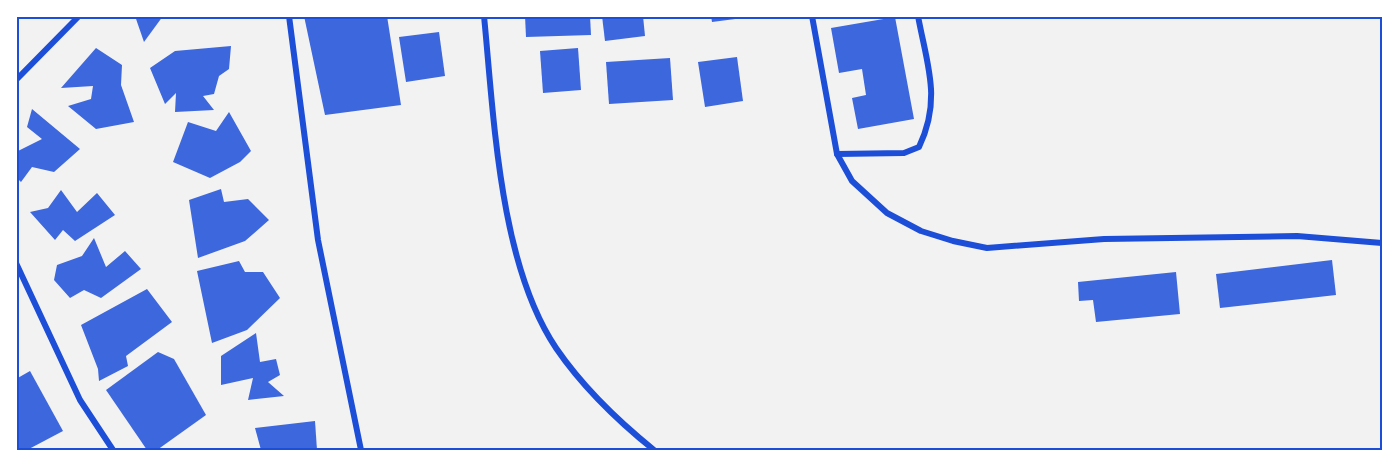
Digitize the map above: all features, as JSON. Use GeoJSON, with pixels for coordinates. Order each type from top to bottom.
{"type":"FeatureCollection","features":[{"type":"Feature","properties":{"kind":"street"},"geometry":{"type":"LineString","coordinates":[[16,80],[80,16]]}},
{"type":"Feature","properties":{"kind":"street"},"geometry":{"type":"LineString","coordinates":[[289,16],[318,240],[361,450]]}},
{"type":"Feature","properties":{"kind":"street"},"geometry":{"type":"LineString","coordinates":[[484,16],[501,180],[517,257],[537,310],[556,347],[587,386],[654,450]]}},
{"type":"Feature","properties":{"kind":"street"},"geometry":{"type":"LineString","coordinates":[[812,16],[837,154],[852,181],[887,213],[921,231],[987,248],[1104,239],[1298,236],[1383,243]]}},
{"type":"Feature","properties":{"kind":"street"},"geometry":{"type":"LineString","coordinates":[[837,154],[904,153],[919,147],[929,125],[933,96],[918,16]]}},
{"type":"Feature","properties":{"kind":"street"},"geometry":{"type":"LineString","coordinates":[[16,263],[80,400],[113,450]]}},
{"type":"Feature","properties":{"kind":"building"},"geometry":{"type":"Polygon","coordinates":[[[135,16],[163,16],[144,42],[135,16]]]}},
{"type":"Feature","properties":{"kind":"building"},"geometry":{"type":"Polygon","coordinates":[[[304,16],[387,16],[401,105],[325,115],[304,16]]]}},
{"type":"Feature","properties":{"kind":"building"},"geometry":{"type":"Polygon","coordinates":[[[525,16],[590,16],[591,35],[526,37],[525,16]]]}},
{"type":"Feature","properties":{"kind":"building"},"geometry":{"type":"Polygon","coordinates":[[[602,16],[643,16],[645,36],[605,41],[602,16]]]}},
{"type":"Feature","properties":{"kind":"building"},"geometry":{"type":"Polygon","coordinates":[[[711,16],[743,16],[743,18],[712,22],[711,16]]]}},
{"type":"Feature","properties":{"kind":"building"},"geometry":{"type":"Polygon","coordinates":[[[895,17],[914,119],[858,129],[852,98],[866,95],[862,69],[839,73],[831,28],[895,17]]]}},
{"type":"Feature","properties":{"kind":"building"},"geometry":{"type":"Polygon","coordinates":[[[439,32],[445,76],[406,82],[399,37],[439,32]]]}},
{"type":"Feature","properties":{"kind":"building"},"geometry":{"type":"Polygon","coordinates":[[[231,46],[229,69],[219,76],[214,94],[203,96],[214,110],[175,112],[176,93],[165,104],[150,68],[175,51],[231,46]]]}},
{"type":"Feature","properties":{"kind":"building"},"geometry":{"type":"Polygon","coordinates":[[[96,48],[122,65],[121,85],[134,122],[96,129],[68,106],[91,99],[93,86],[61,88],[96,48]]]}},
{"type":"Feature","properties":{"kind":"building"},"geometry":{"type":"Polygon","coordinates":[[[578,48],[581,90],[543,93],[540,51],[578,48]]]}},
{"type":"Feature","properties":{"kind":"building"},"geometry":{"type":"Polygon","coordinates":[[[737,57],[743,101],[705,107],[698,62],[737,57]]]}},
{"type":"Feature","properties":{"kind":"building"},"geometry":{"type":"Polygon","coordinates":[[[670,58],[673,100],[609,104],[606,62],[670,58]]]}},
{"type":"Feature","properties":{"kind":"building"},"geometry":{"type":"Polygon","coordinates":[[[32,109],[80,149],[54,172],[32,167],[21,182],[16,177],[16,152],[42,139],[27,127],[32,109]]]}},
{"type":"Feature","properties":{"kind":"building"},"geometry":{"type":"Polygon","coordinates":[[[229,112],[251,151],[240,162],[210,178],[173,162],[188,122],[216,131],[229,112]]]}},
{"type":"Feature","properties":{"kind":"building"},"geometry":{"type":"Polygon","coordinates":[[[221,189],[224,202],[248,199],[269,220],[245,241],[198,258],[189,200],[221,189]]]}},
{"type":"Feature","properties":{"kind":"building"},"geometry":{"type":"Polygon","coordinates":[[[61,190],[77,212],[97,193],[115,215],[75,241],[63,230],[55,240],[30,212],[48,208],[61,190]]]}},
{"type":"Feature","properties":{"kind":"building"},"geometry":{"type":"Polygon","coordinates":[[[94,238],[106,267],[125,251],[141,269],[101,298],[84,290],[70,298],[54,280],[57,265],[82,256],[94,238]]]}},
{"type":"Feature","properties":{"kind":"building"},"geometry":{"type":"Polygon","coordinates":[[[1332,260],[1336,295],[1220,308],[1216,274],[1332,260]]]}},
{"type":"Feature","properties":{"kind":"building"},"geometry":{"type":"Polygon","coordinates":[[[239,261],[245,272],[263,272],[280,298],[247,330],[212,343],[197,271],[239,261]]]}},
{"type":"Feature","properties":{"kind":"building"},"geometry":{"type":"Polygon","coordinates":[[[1176,272],[1180,314],[1096,322],[1093,300],[1079,301],[1078,282],[1176,272]]]}},
{"type":"Feature","properties":{"kind":"building"},"geometry":{"type":"Polygon","coordinates":[[[147,289],[172,322],[126,356],[128,366],[99,381],[98,369],[81,325],[147,289]]]}},
{"type":"Feature","properties":{"kind":"building"},"geometry":{"type":"Polygon","coordinates":[[[256,333],[260,362],[276,359],[280,375],[268,382],[284,396],[248,400],[253,378],[221,385],[221,356],[256,333]]]}},
{"type":"Feature","properties":{"kind":"building"},"geometry":{"type":"Polygon","coordinates":[[[158,352],[174,359],[206,415],[157,450],[147,450],[106,390],[158,352]]]}},
{"type":"Feature","properties":{"kind":"building"},"geometry":{"type":"Polygon","coordinates":[[[30,371],[63,431],[27,450],[16,450],[16,379],[30,371]]]}},
{"type":"Feature","properties":{"kind":"building"},"geometry":{"type":"Polygon","coordinates":[[[315,421],[317,450],[261,450],[255,428],[315,421]]]}}]}
